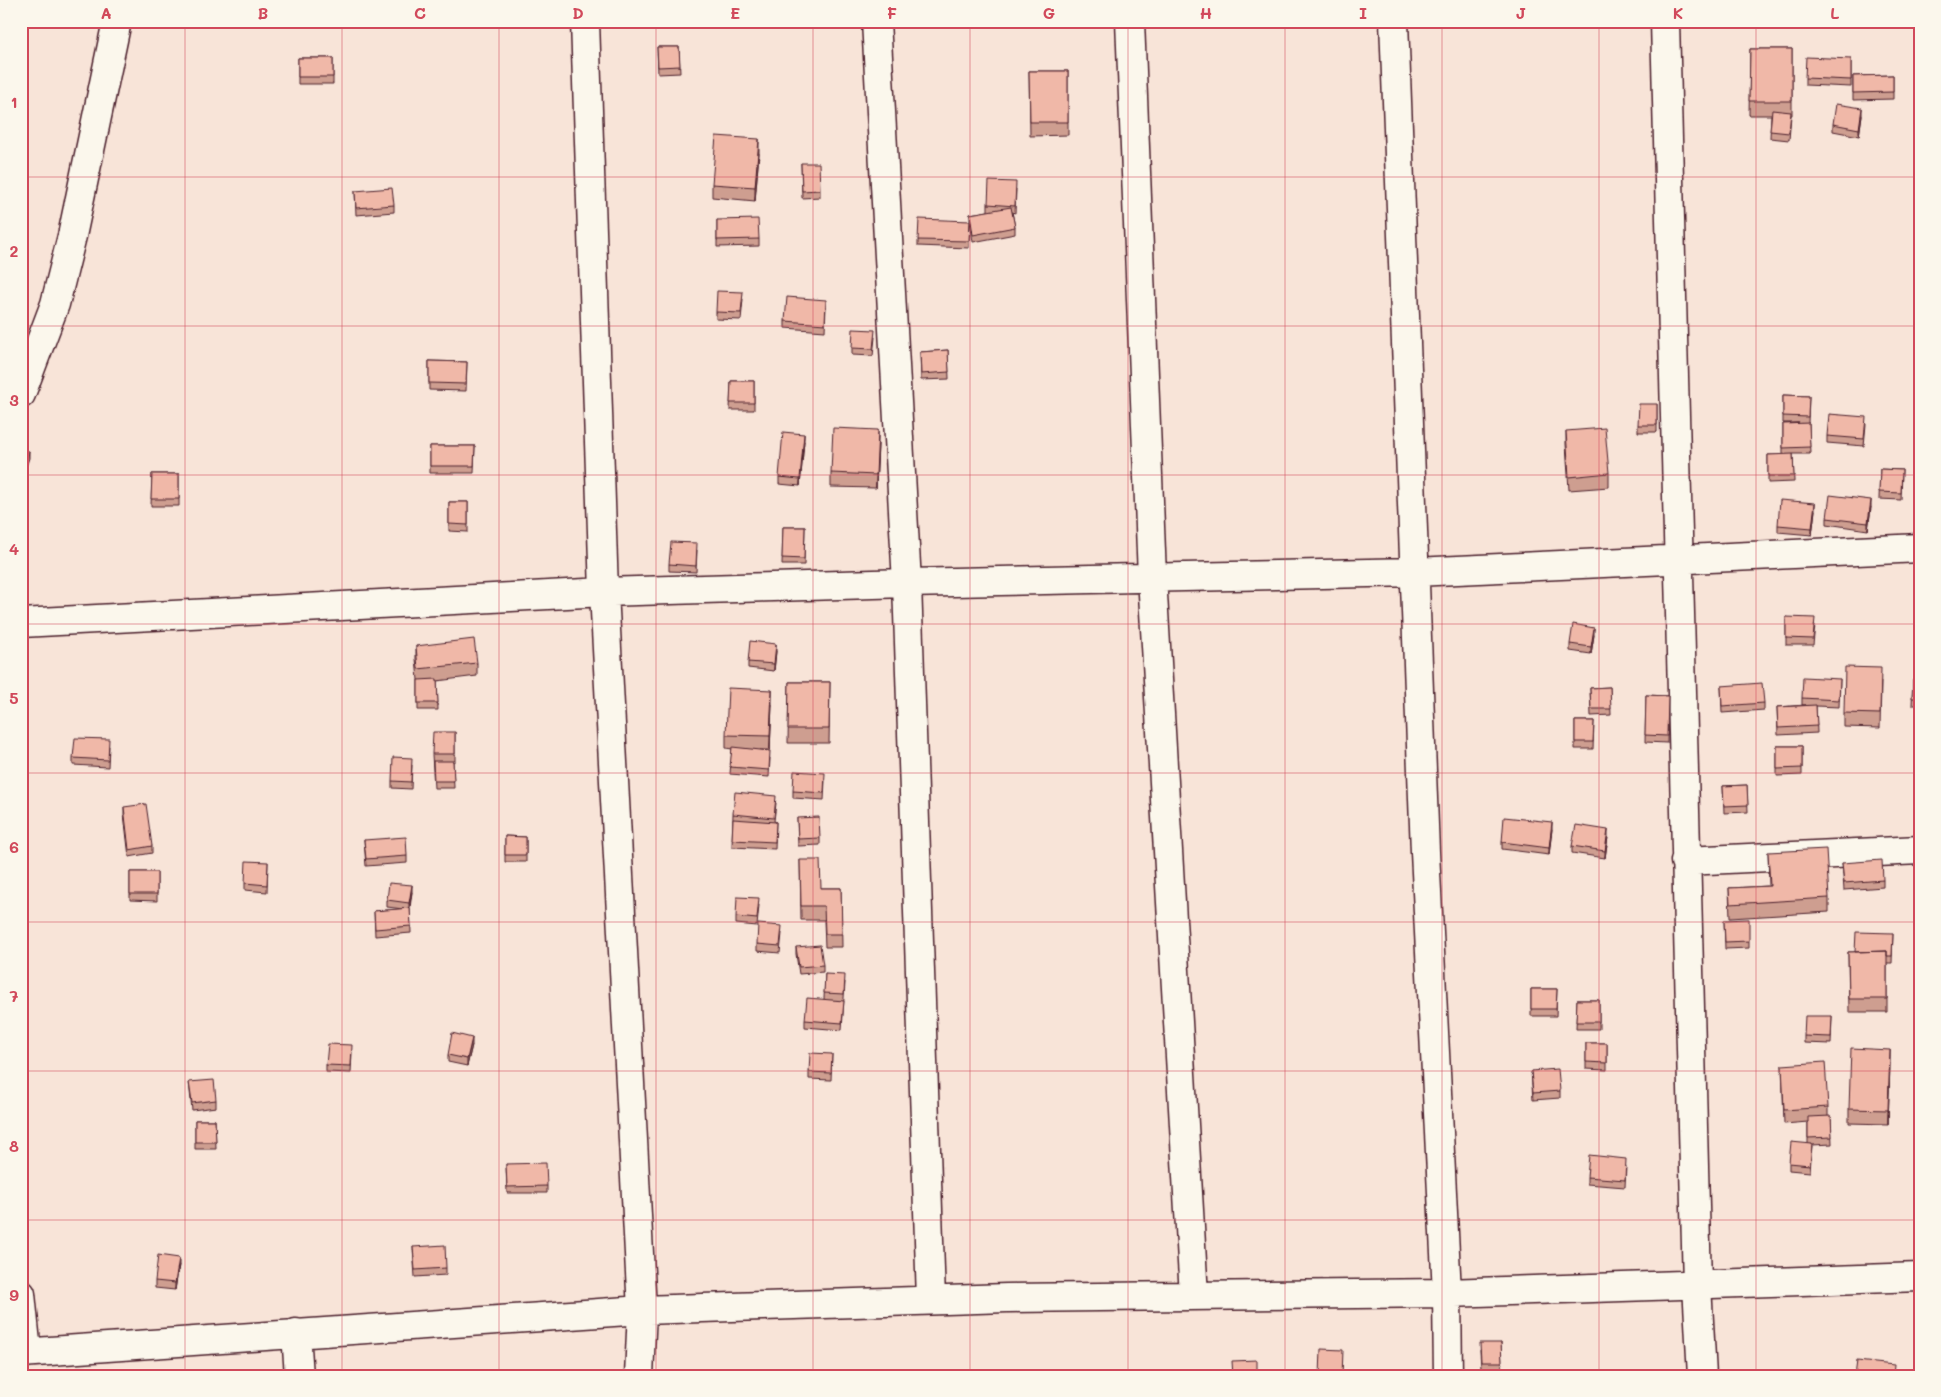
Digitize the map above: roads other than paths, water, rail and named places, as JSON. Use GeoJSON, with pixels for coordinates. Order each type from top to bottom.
{"type":"FeatureCollection","features":[{"type":"Feature","properties":{"kind":"street"},"geometry":{"type":"LineString","coordinates":[[21,394],[55,304],[72,236],[117,21]]}},
{"type":"Feature","properties":{"kind":"street"},"geometry":{"type":"LineString","coordinates":[[585,21],[604,592],[642,1310],[639,1376]]}},
{"type":"Feature","properties":{"kind":"street"},"geometry":{"type":"LineString","coordinates":[[876,21],[907,582],[931,1300]]}},
{"type":"Feature","properties":{"kind":"street"},"geometry":{"type":"LineString","coordinates":[[1130,21],[1152,577],[1194,1296]]}},
{"type":"Feature","properties":{"kind":"street"},"geometry":{"type":"LineString","coordinates":[[1394,21],[1425,852],[1447,1293],[1448,1376]]}},
{"type":"Feature","properties":{"kind":"street"},"geometry":{"type":"LineString","coordinates":[[1665,21],[1685,861],[1697,1285],[1702,1376]]}},
{"type":"Feature","properties":{"kind":"street"},"geometry":{"type":"LineString","coordinates":[[21,623],[604,592],[907,582],[1415,572],[1920,548]]}},
{"type":"Feature","properties":{"kind":"street"},"geometry":{"type":"LineString","coordinates":[[1685,861],[1920,850]]}},
{"type":"Feature","properties":{"kind":"street"},"geometry":{"type":"LineString","coordinates":[[21,1294],[24,1353],[642,1310],[931,1300],[1447,1293],[1920,1277]]}},
{"type":"Feature","properties":{"kind":"street"},"geometry":{"type":"LineString","coordinates":[[296,1334],[299,1376]]}}]}
